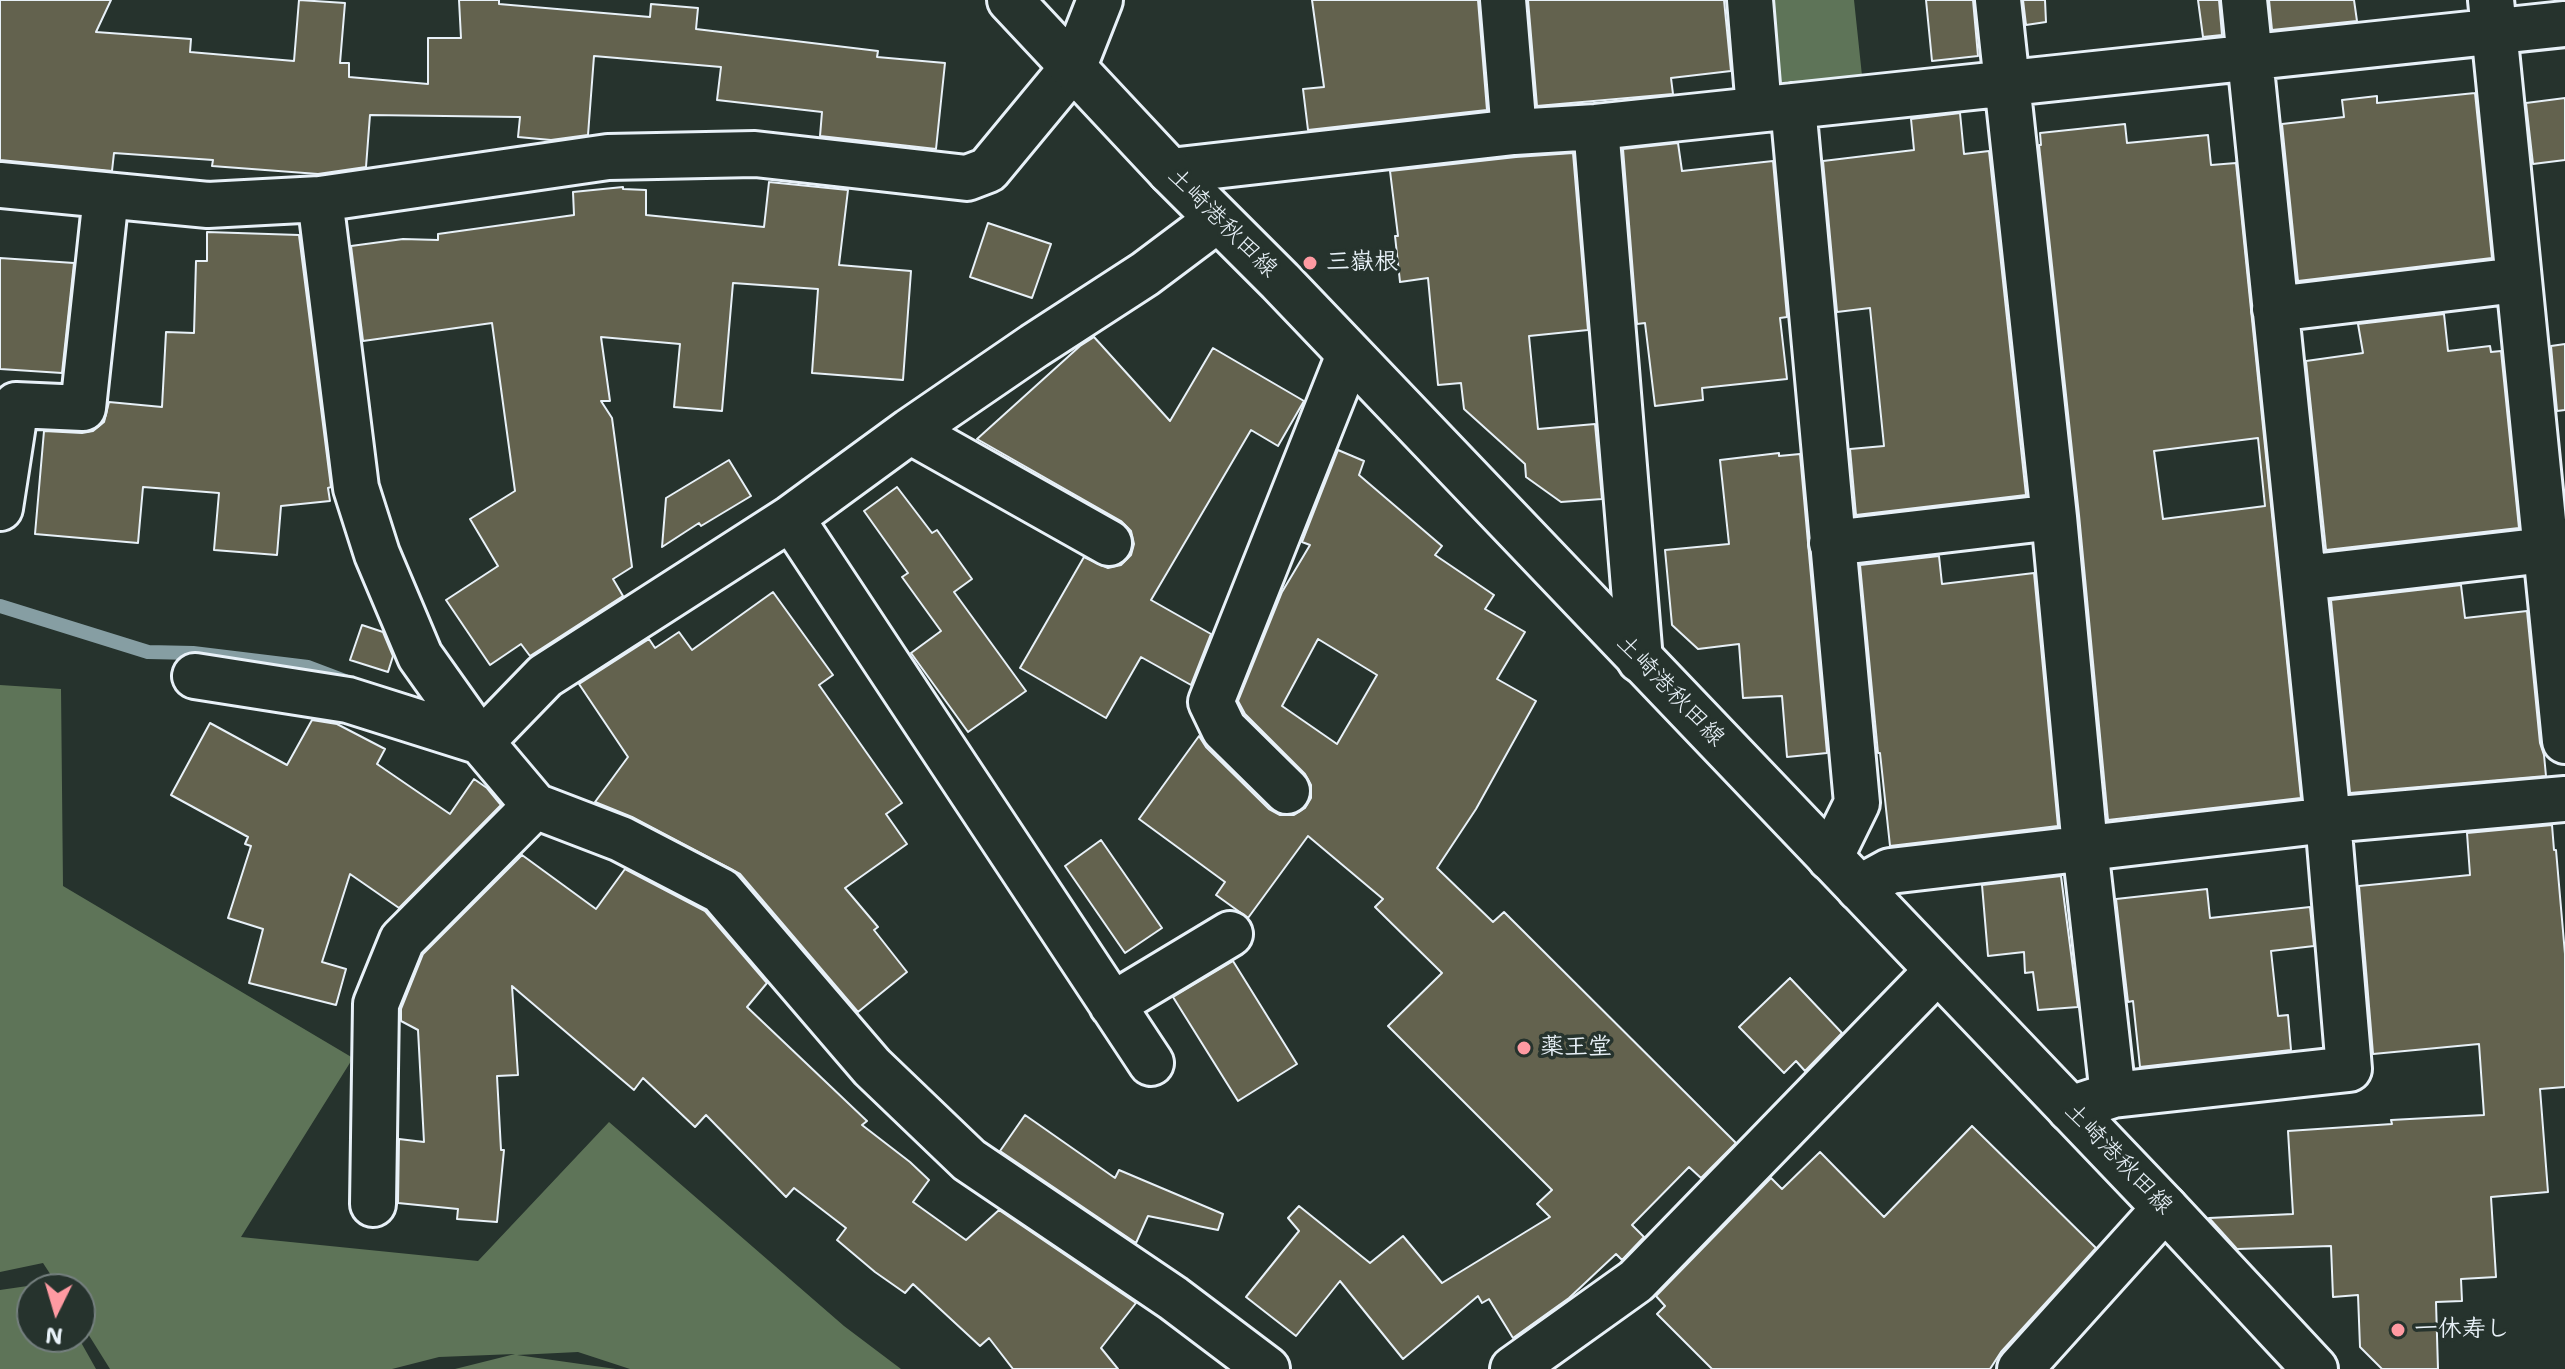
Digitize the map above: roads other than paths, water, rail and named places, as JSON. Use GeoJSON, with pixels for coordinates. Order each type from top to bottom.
{"type":"FeatureCollection","features":[{"type":"Feature","properties":{"kind":"street","name":"土崎港秋田線"},"geometry":{"type":"LineString","coordinates":[[1010,0],[1170,171],[1280,281],[2165,1208],[2315,1369]]}},
{"type":"Feature","properties":{"kind":"street"},"geometry":{"type":"LineString","coordinates":[[0,185],[208,205],[320,199],[608,157],[755,154],[967,178],[988,170],[1074,66],[1100,0]]}},
{"type":"Feature","properties":{"kind":"street"},"geometry":{"type":"LineString","coordinates":[[1503,0],[1514,132]]}},
{"type":"Feature","properties":{"kind":"street"},"geometry":{"type":"LineString","coordinates":[[1750,0],[1776,107],[1832,543],[1857,803],[1844,873],[1890,871],[2328,820],[2565,799]]}},
{"type":"Feature","properties":{"kind":"street"},"geometry":{"type":"LineString","coordinates":[[1998,0],[2113,1095]]}},
{"type":"Feature","properties":{"kind":"street"},"geometry":{"type":"LineString","coordinates":[[2070,1109],[2113,1095],[2349,1069],[2328,820],[2244,0]]}},
{"type":"Feature","properties":{"kind":"street"},"geometry":{"type":"LineString","coordinates":[[1170,171],[1514,132],[1596,127],[2249,58],[2493,16],[2565,24]]}},
{"type":"Feature","properties":{"kind":"street"},"geometry":{"type":"LineString","coordinates":[[2493,16],[2565,741]]}},
{"type":"Feature","properties":{"kind":"street"},"geometry":{"type":"LineString","coordinates":[[1596,127],[1640,660]]}},
{"type":"Feature","properties":{"kind":"street"},"geometry":{"type":"LineString","coordinates":[[0,508],[16,405],[83,408],[106,196]]}},
{"type":"Feature","properties":{"kind":"street"},"geometry":{"type":"LineString","coordinates":[[320,199],[356,488],[377,554],[420,656],[481,742],[535,806],[621,839],[721,891],[872,1067],[969,1160],[1173,1298],[1267,1369]]}},
{"type":"Feature","properties":{"kind":"street"},"geometry":{"type":"LineString","coordinates":[[481,742],[545,676],[791,518],[910,431],[1145,274],[1217,220]]}},
{"type":"Feature","properties":{"kind":"street"},"geometry":{"type":"LineString","coordinates":[[2275,309],[2517,280]]}},
{"type":"Feature","properties":{"kind":"street"},"geometry":{"type":"LineString","coordinates":[[1287,791],[1224,729],[1211,702],[1349,355]]}},
{"type":"Feature","properties":{"kind":"street"},"geometry":{"type":"LineString","coordinates":[[910,431],[1109,543]]}},
{"type":"Feature","properties":{"kind":"street"},"geometry":{"type":"LineString","coordinates":[[1832,543],[2054,517]]}},
{"type":"Feature","properties":{"kind":"street"},"geometry":{"type":"LineString","coordinates":[[791,518],[1151,1063]]}},
{"type":"Feature","properties":{"kind":"street"},"geometry":{"type":"LineString","coordinates":[[2304,578],[2545,550]]}},
{"type":"Feature","properties":{"kind":"street"},"geometry":{"type":"LineString","coordinates":[[195,676],[348,700],[481,742]]}},
{"type":"Feature","properties":{"kind":"street"},"geometry":{"type":"LineString","coordinates":[[373,1204],[376,1004],[402,940],[535,806]]}},
{"type":"Feature","properties":{"kind":"street"},"geometry":{"type":"LineString","coordinates":[[1112,1005],[1230,934]]}},
{"type":"Feature","properties":{"kind":"street"},"geometry":{"type":"LineString","coordinates":[[1513,1369],[1636,1281],[1937,971]]}},
{"type":"Feature","properties":{"kind":"street"},"geometry":{"type":"LineString","coordinates":[[2020,1369],[2165,1208]]}},
{"type":"Feature","properties":{"kind":"waterway"},"geometry":{"type":"LineString","coordinates":[[0,606],[148,652],[193,653],[308,667],[345,681]]}},
{"type":"Feature","properties":{"kind":"place","name":"三嶽根"},"geometry":{"type":"Point","coordinates":[1310,263]}},
{"type":"Feature","properties":{"kind":"place","name":"薬王堂"},"geometry":{"type":"Point","coordinates":[1524,1048]}},
{"type":"Feature","properties":{"kind":"place","name":"一休寿し"},"geometry":{"type":"Point","coordinates":[2398,1330]}}]}
